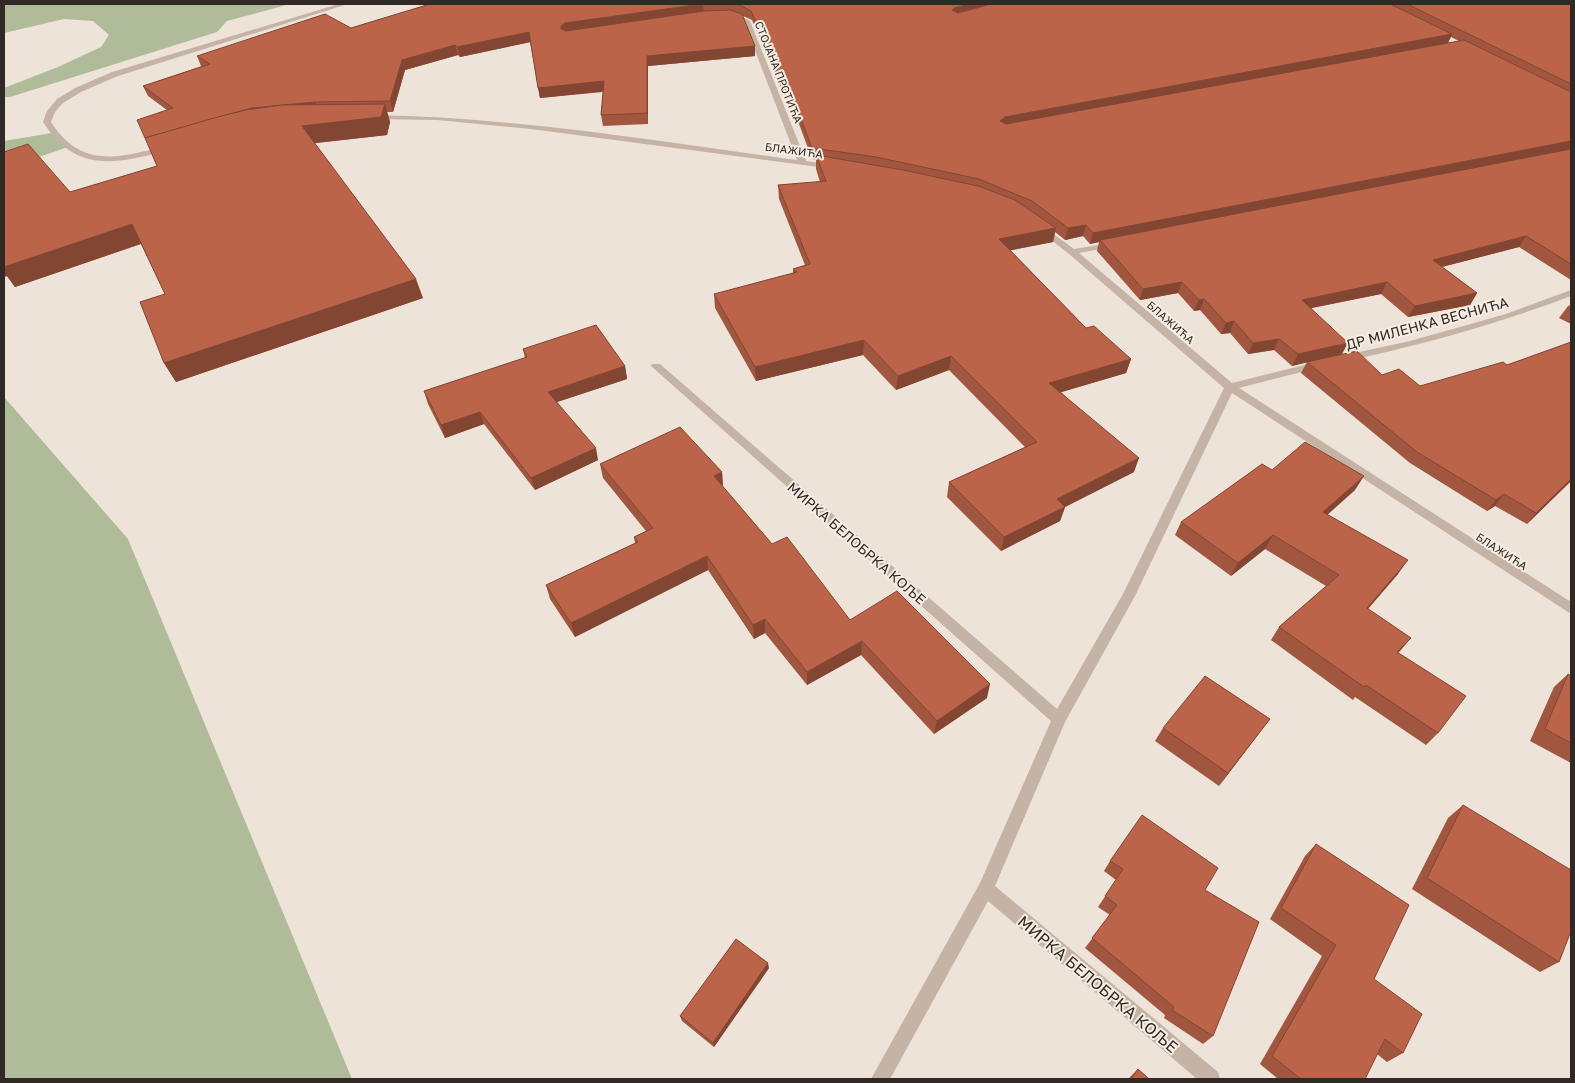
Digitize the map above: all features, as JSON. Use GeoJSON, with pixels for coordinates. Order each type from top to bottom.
{"type":"FeatureCollection","features":[{"type":"Feature","properties":{"kind":"street"},"geometry":{"type":"LineString","coordinates":[[174,146],[137,156],[100,160],[82,155],[68,147],[52,133],[47,122],[51,112],[60,101],[78,90],[115,74],[345,4]]}},
{"type":"Feature","properties":{"kind":"street","name":"СТОЈАНА ПРОТИЋА"},"geometry":{"type":"LineString","coordinates":[[719,16],[740,17],[747,21],[802,162]]}},
{"type":"Feature","properties":{"kind":"street","name":"БЛАЖИЋА"},"geometry":{"type":"LineString","coordinates":[[359,117],[437,118],[531,127],[839,168]]}},
{"type":"Feature","properties":{"kind":"street","name":"БЛАЖИЋА"},"geometry":{"type":"LineString","coordinates":[[1034,222],[1072,252],[1230,388],[1571,609]]}},
{"type":"Feature","properties":{"kind":"street"},"geometry":{"type":"LineString","coordinates":[[1072,252],[1120,243]]}},
{"type":"Feature","properties":{"kind":"street","name":"ДР МИЛЕНКА ВЕСНИЋА"},"geometry":{"type":"LineString","coordinates":[[1230,388],[1333,361],[1411,344],[1510,316],[1571,293]]}},
{"type":"Feature","properties":{"kind":"street","name":"МИРКА БЕЛОБРКА КОЉЕ"},"geometry":{"type":"LineString","coordinates":[[656,366],[1059,719]]}},
{"type":"Feature","properties":{"kind":"street"},"geometry":{"type":"LineString","coordinates":[[880,1079],[986,889],[1059,719],[1128,596],[1230,388]]}},
{"type":"Feature","properties":{"kind":"street","name":"МИРКА БЕЛОБРКА КОЉЕ"},"geometry":{"type":"LineString","coordinates":[[986,889],[1211,1079]]}},
{"type":"Feature","properties":{"kind":"green space"},"geometry":{"type":"Polygon","coordinates":[[[4,4],[290,4],[227,21],[217,32],[10,97],[4,97],[4,88],[58,67],[101,47],[109,35],[93,21],[64,19],[4,33],[4,4]]]}},
{"type":"Feature","properties":{"kind":"green space"},"geometry":{"type":"Polygon","coordinates":[[[52,133],[68,147],[4,169],[4,141],[52,133]]]}},
{"type":"Feature","properties":{"kind":"green space"},"geometry":{"type":"Polygon","coordinates":[[[4,397],[128,539],[352,1079],[4,1079],[4,397]]]}},
{"type":"Feature","properties":{"kind":"building"},"geometry":{"type":"Polygon","coordinates":[[[430,4],[702,4],[565,23],[561,26],[561,29],[566,31],[704,11],[730,10],[742,14],[755,46],[647,56],[647,113],[601,115],[604,81],[538,88],[529,32],[457,47],[455,45],[402,60],[390,101],[315,102],[252,108],[145,138],[137,120],[173,108],[143,86],[210,64],[197,56],[325,14],[351,28],[430,4]]]}},
{"type":"Feature","properties":{"kind":"building"},"geometry":{"type":"Polygon","coordinates":[[[733,4],[968,4],[952,10],[958,13],[991,4],[1390,4],[1452,34],[1005,117],[1000,121],[1006,124],[1464,40],[1571,92],[1571,141],[1093,233],[1086,225],[1068,228],[1032,201],[979,179],[876,157],[812,148],[792,95],[789,95],[751,11],[740,5],[733,4]]]}},
{"type":"Feature","properties":{"kind":"building"},"geometry":{"type":"Polygon","coordinates":[[[1407,4],[1571,4],[1571,84],[1407,4]]]}},
{"type":"Feature","properties":{"kind":"building"},"geometry":{"type":"Polygon","coordinates":[[[385,104],[381,117],[302,126],[416,279],[164,363],[140,302],[165,294],[132,224],[4,267],[4,152],[28,144],[70,192],[157,166],[145,138],[221,116],[282,105],[385,104]]]}},
{"type":"Feature","properties":{"kind":"building"},"geometry":{"type":"Polygon","coordinates":[[[1571,149],[1571,264],[1526,236],[1433,260],[1477,293],[1415,306],[1387,282],[1302,300],[1348,343],[1298,354],[1279,339],[1253,343],[1234,321],[1226,323],[1204,299],[1199,300],[1182,282],[1143,289],[1100,240],[1571,149]]]}},
{"type":"Feature","properties":{"kind":"building"},"geometry":{"type":"Polygon","coordinates":[[[816,155],[903,170],[978,186],[1015,200],[1056,228],[999,239],[1086,328],[1094,326],[1131,359],[1049,383],[1139,458],[1057,499],[1065,507],[1004,537],[949,482],[1037,442],[951,356],[898,376],[864,340],[755,367],[714,294],[797,272],[793,269],[810,264],[778,185],[826,181],[816,155]]]}},
{"type":"Feature","properties":{"kind":"building"},"geometry":{"type":"Polygon","coordinates":[[[596,325],[625,366],[548,392],[596,448],[531,478],[480,412],[441,425],[424,391],[527,357],[523,349],[596,325]]]}},
{"type":"Feature","properties":{"kind":"building"},"geometry":{"type":"Polygon","coordinates":[[[1571,342],[1571,479],[1536,513],[1504,494],[1496,500],[1417,452],[1307,362],[1357,351],[1382,375],[1399,369],[1420,386],[1503,362],[1507,365],[1571,342]]]}},
{"type":"Feature","properties":{"kind":"building"},"geometry":{"type":"Polygon","coordinates":[[[680,427],[722,472],[714,476],[772,544],[787,537],[850,620],[897,591],[990,684],[937,721],[862,641],[807,672],[765,619],[753,625],[707,556],[571,623],[546,585],[638,542],[634,537],[653,528],[600,464],[680,427]]]}},
{"type":"Feature","properties":{"kind":"building"},"geometry":{"type":"Polygon","coordinates":[[[1305,442],[1364,476],[1323,512],[1408,560],[1367,608],[1411,638],[1397,652],[1466,696],[1438,733],[1366,685],[1364,687],[1279,627],[1339,575],[1273,535],[1238,563],[1181,522],[1262,464],[1272,470],[1305,442]]]}},
{"type":"Feature","properties":{"kind":"building"},"geometry":{"type":"Polygon","coordinates":[[[1568,674],[1571,676],[1571,743],[1545,729],[1568,674]]]}},
{"type":"Feature","properties":{"kind":"building"},"geometry":{"type":"Polygon","coordinates":[[[1205,676],[1270,719],[1228,773],[1163,728],[1205,676]]]}},
{"type":"Feature","properties":{"kind":"building"},"geometry":{"type":"Polygon","coordinates":[[[1463,805],[1571,870],[1571,931],[1559,962],[1427,878],[1463,805]]]}},
{"type":"Feature","properties":{"kind":"building"},"geometry":{"type":"Polygon","coordinates":[[[1142,815],[1218,868],[1205,890],[1259,922],[1213,1036],[1172,1010],[1174,1007],[1092,938],[1117,905],[1105,896],[1123,869],[1110,861],[1142,815]]]}},
{"type":"Feature","properties":{"kind":"building"},"geometry":{"type":"Polygon","coordinates":[[[1316,844],[1409,905],[1374,979],[1422,1014],[1403,1053],[1385,1039],[1365,1079],[1301,1079],[1272,1056],[1336,945],[1281,908],[1316,844]]]}},
{"type":"Feature","properties":{"kind":"building"},"geometry":{"type":"Polygon","coordinates":[[[736,939],[768,963],[713,1043],[680,1016],[736,939]]]}},
{"type":"Feature","properties":{"kind":"building"},"geometry":{"type":"Polygon","coordinates":[[[1138,1069],[1149,1079],[1131,1079],[1138,1069]]]}}]}
